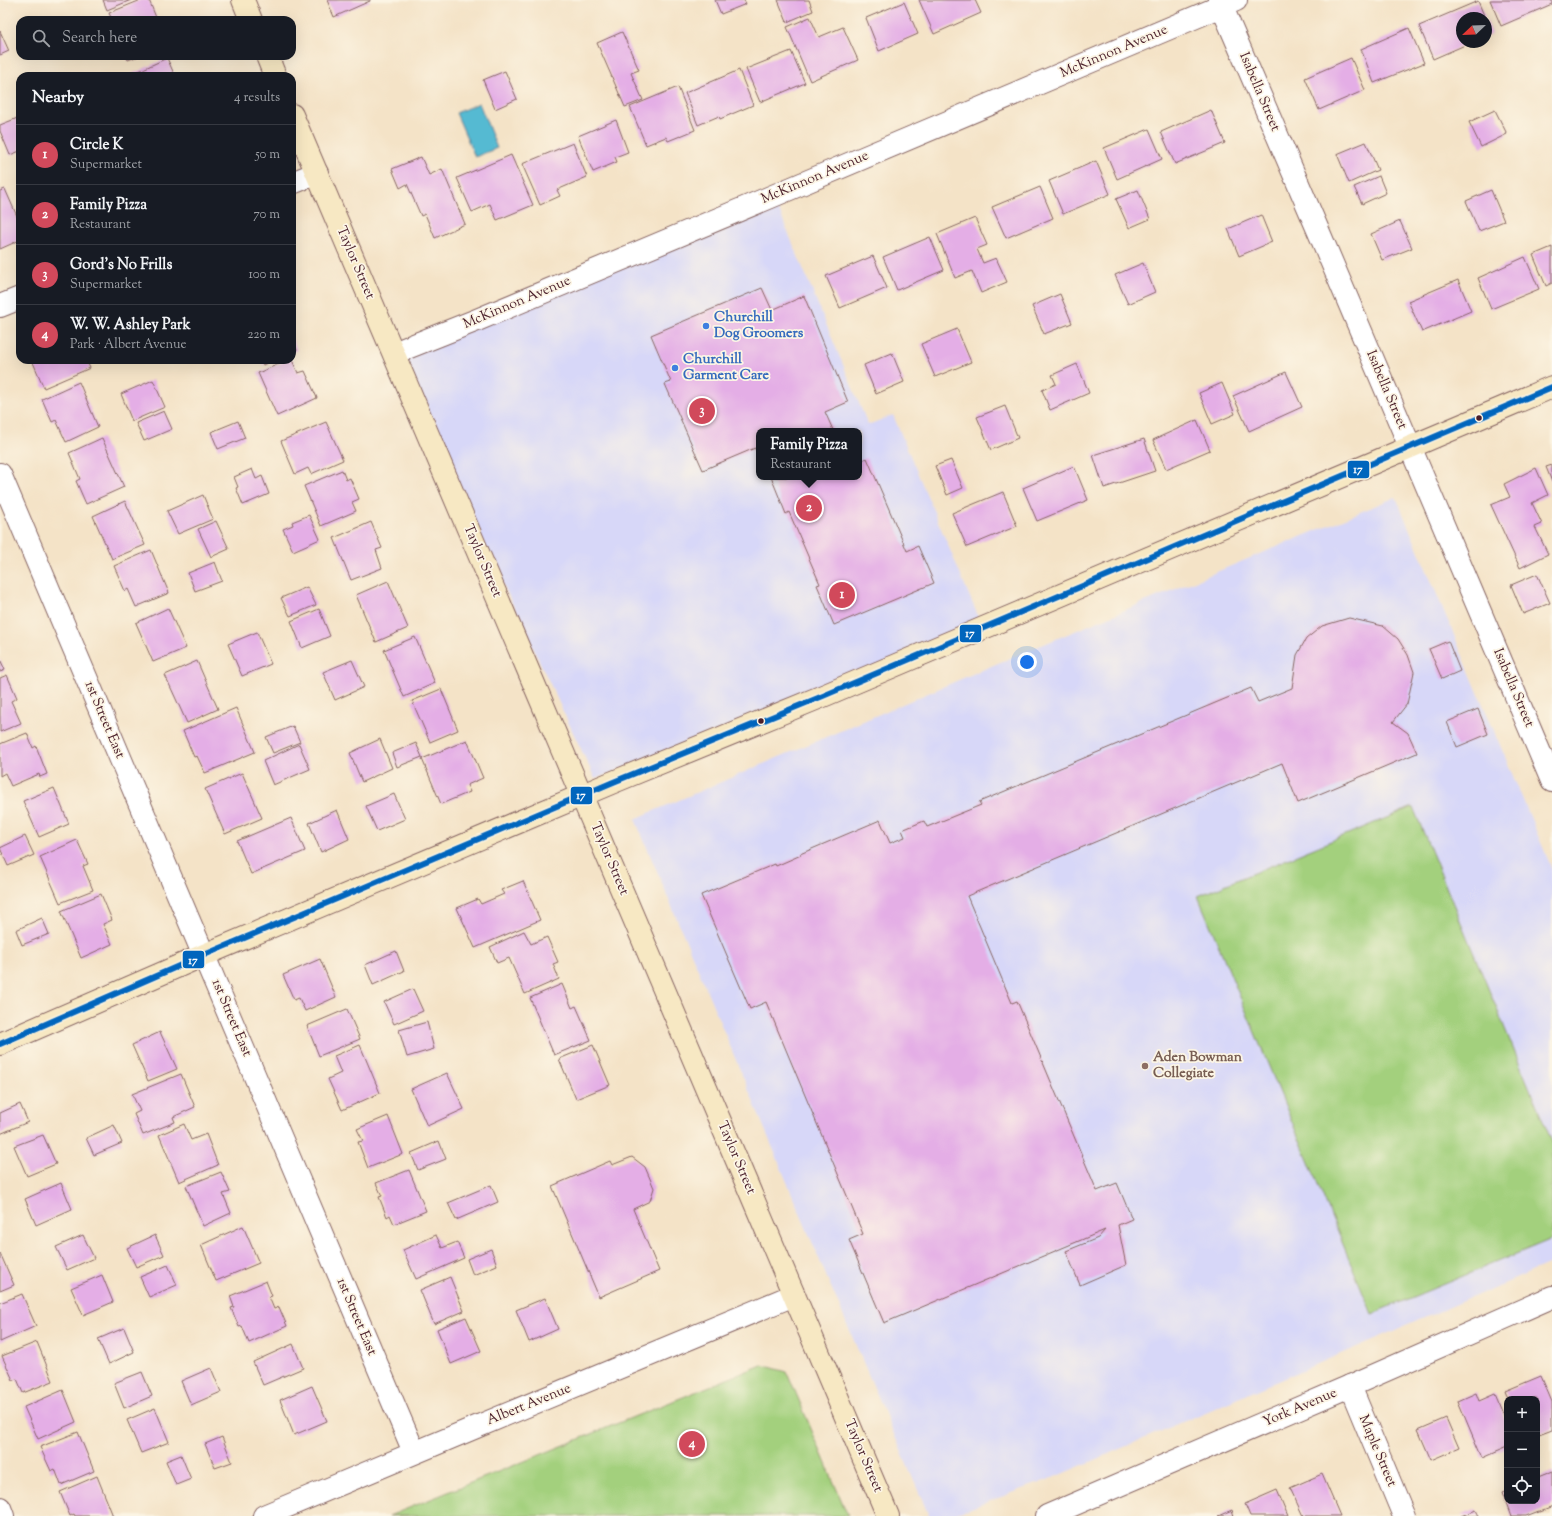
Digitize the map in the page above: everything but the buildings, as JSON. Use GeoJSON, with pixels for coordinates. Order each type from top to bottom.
{"type":"FeatureCollection","features":[{"type":"Feature","properties":{"kind":"main road"},"geometry":{"type":"LineString","coordinates":[[243,0],[250,16]]}},
{"type":"Feature","properties":{"kind":"main road"},"geometry":{"type":"LineString","coordinates":[[269,60],[273,72]]}},
{"type":"Feature","properties":{"kind":"main road","name":"Taylor Street"},"geometry":{"type":"LineString","coordinates":[[296,124],[888,1516]]}},
{"type":"Feature","properties":{"kind":"main road"},"geometry":{"type":"LineString","coordinates":[[0,1044],[204,955],[582,795],[823,696],[1552,387]]}},
{"type":"Feature","properties":{"kind":"street","name":"McKinnon Avenue"},"geometry":{"type":"LineString","coordinates":[[394,353],[477,320],[1225,2]]}},
{"type":"Feature","properties":{"kind":"street","name":"Isabella Street"},"geometry":{"type":"LineString","coordinates":[[1225,2],[1410,447],[1552,781]]}},
{"type":"Feature","properties":{"kind":"street"},"geometry":{"type":"LineString","coordinates":[[296,181],[317,173]]}},
{"type":"Feature","properties":{"kind":"street"},"geometry":{"type":"LineString","coordinates":[[0,306],[16,300]]}},
{"type":"Feature","properties":{"kind":"street","name":"1st Street East"},"geometry":{"type":"LineString","coordinates":[[0,474],[414,1452]]}},
{"type":"Feature","properties":{"kind":"street","name":"Albert Avenue"},"geometry":{"type":"LineString","coordinates":[[264,1516],[414,1452],[794,1295]]}},
{"type":"Feature","properties":{"kind":"street","name":"York Avenue"},"geometry":{"type":"LineString","coordinates":[[1047,1516],[1350,1386],[1552,1297]]}},
{"type":"Feature","properties":{"kind":"street","name":"Maple Street"},"geometry":{"type":"LineString","coordinates":[[1350,1386],[1404,1516]]}},
{"type":"Feature","properties":{"kind":"street"},"geometry":{"type":"LineString","coordinates":[[0,1508],[3,1516]]}},
{"type":"Feature","properties":{"kind":"shaded area"},"geometry":{"type":"Polygon","coordinates":[[[773,196],[868,425],[893,415],[983,628],[595,779],[394,353],[773,196]]]}},
{"type":"Feature","properties":{"kind":"shaded area","name":"Aden Bowman Collegiate"},"geometry":{"type":"Polygon","coordinates":[[[1396,497],[1552,869],[1552,1263],[1050,1479],[949,1516],[929,1516],[828,1280],[635,819],[996,664],[1396,497]]]}},
{"type":"Feature","properties":{"kind":"green space"},"geometry":{"type":"Polygon","coordinates":[[[1413,807],[1552,1142],[1552,1239],[1372,1314],[1198,896],[1413,807]]]}},
{"type":"Feature","properties":{"kind":"green space"},"geometry":{"type":"Polygon","coordinates":[[[762,1365],[787,1372],[848,1516],[389,1516],[762,1365]]]}},
{"type":"Feature","properties":{"kind":"water"},"geometry":{"type":"Polygon","coordinates":[[[479,103],[497,148],[475,157],[456,113],[479,103]]]}},
{"type":"Feature","properties":{"kind":"transit line","name":"17"},"geometry":{"type":"LineString","coordinates":[[0,1044],[204,955],[611,783],[823,696],[1552,387]]}},
{"type":"Feature","properties":{"kind":"place","name":"Churchill Dog Groomers"},"geometry":{"type":"Point","coordinates":[706,326]}},
{"type":"Feature","properties":{"kind":"place","name":"Churchill Garment Care"},"geometry":{"type":"Point","coordinates":[675,368]}},
{"type":"Feature","properties":{"kind":"place","name":"Gord's No Frills"},"geometry":{"type":"Point","coordinates":[702,411]}},
{"type":"Feature","properties":{"kind":"place","name":"Family Pizza"},"geometry":{"type":"Point","coordinates":[809,508]}},
{"type":"Feature","properties":{"kind":"place","name":"Circle K"},"geometry":{"type":"Point","coordinates":[842,595]}},
{"type":"Feature","properties":{"kind":"place","name":"Aden Bowman Collegiate"},"geometry":{"type":"Point","coordinates":[1145,1066]}},
{"type":"Feature","properties":{"kind":"place","name":"W. W. Ashley Park"},"geometry":{"type":"Point","coordinates":[692,1444]}}]}
